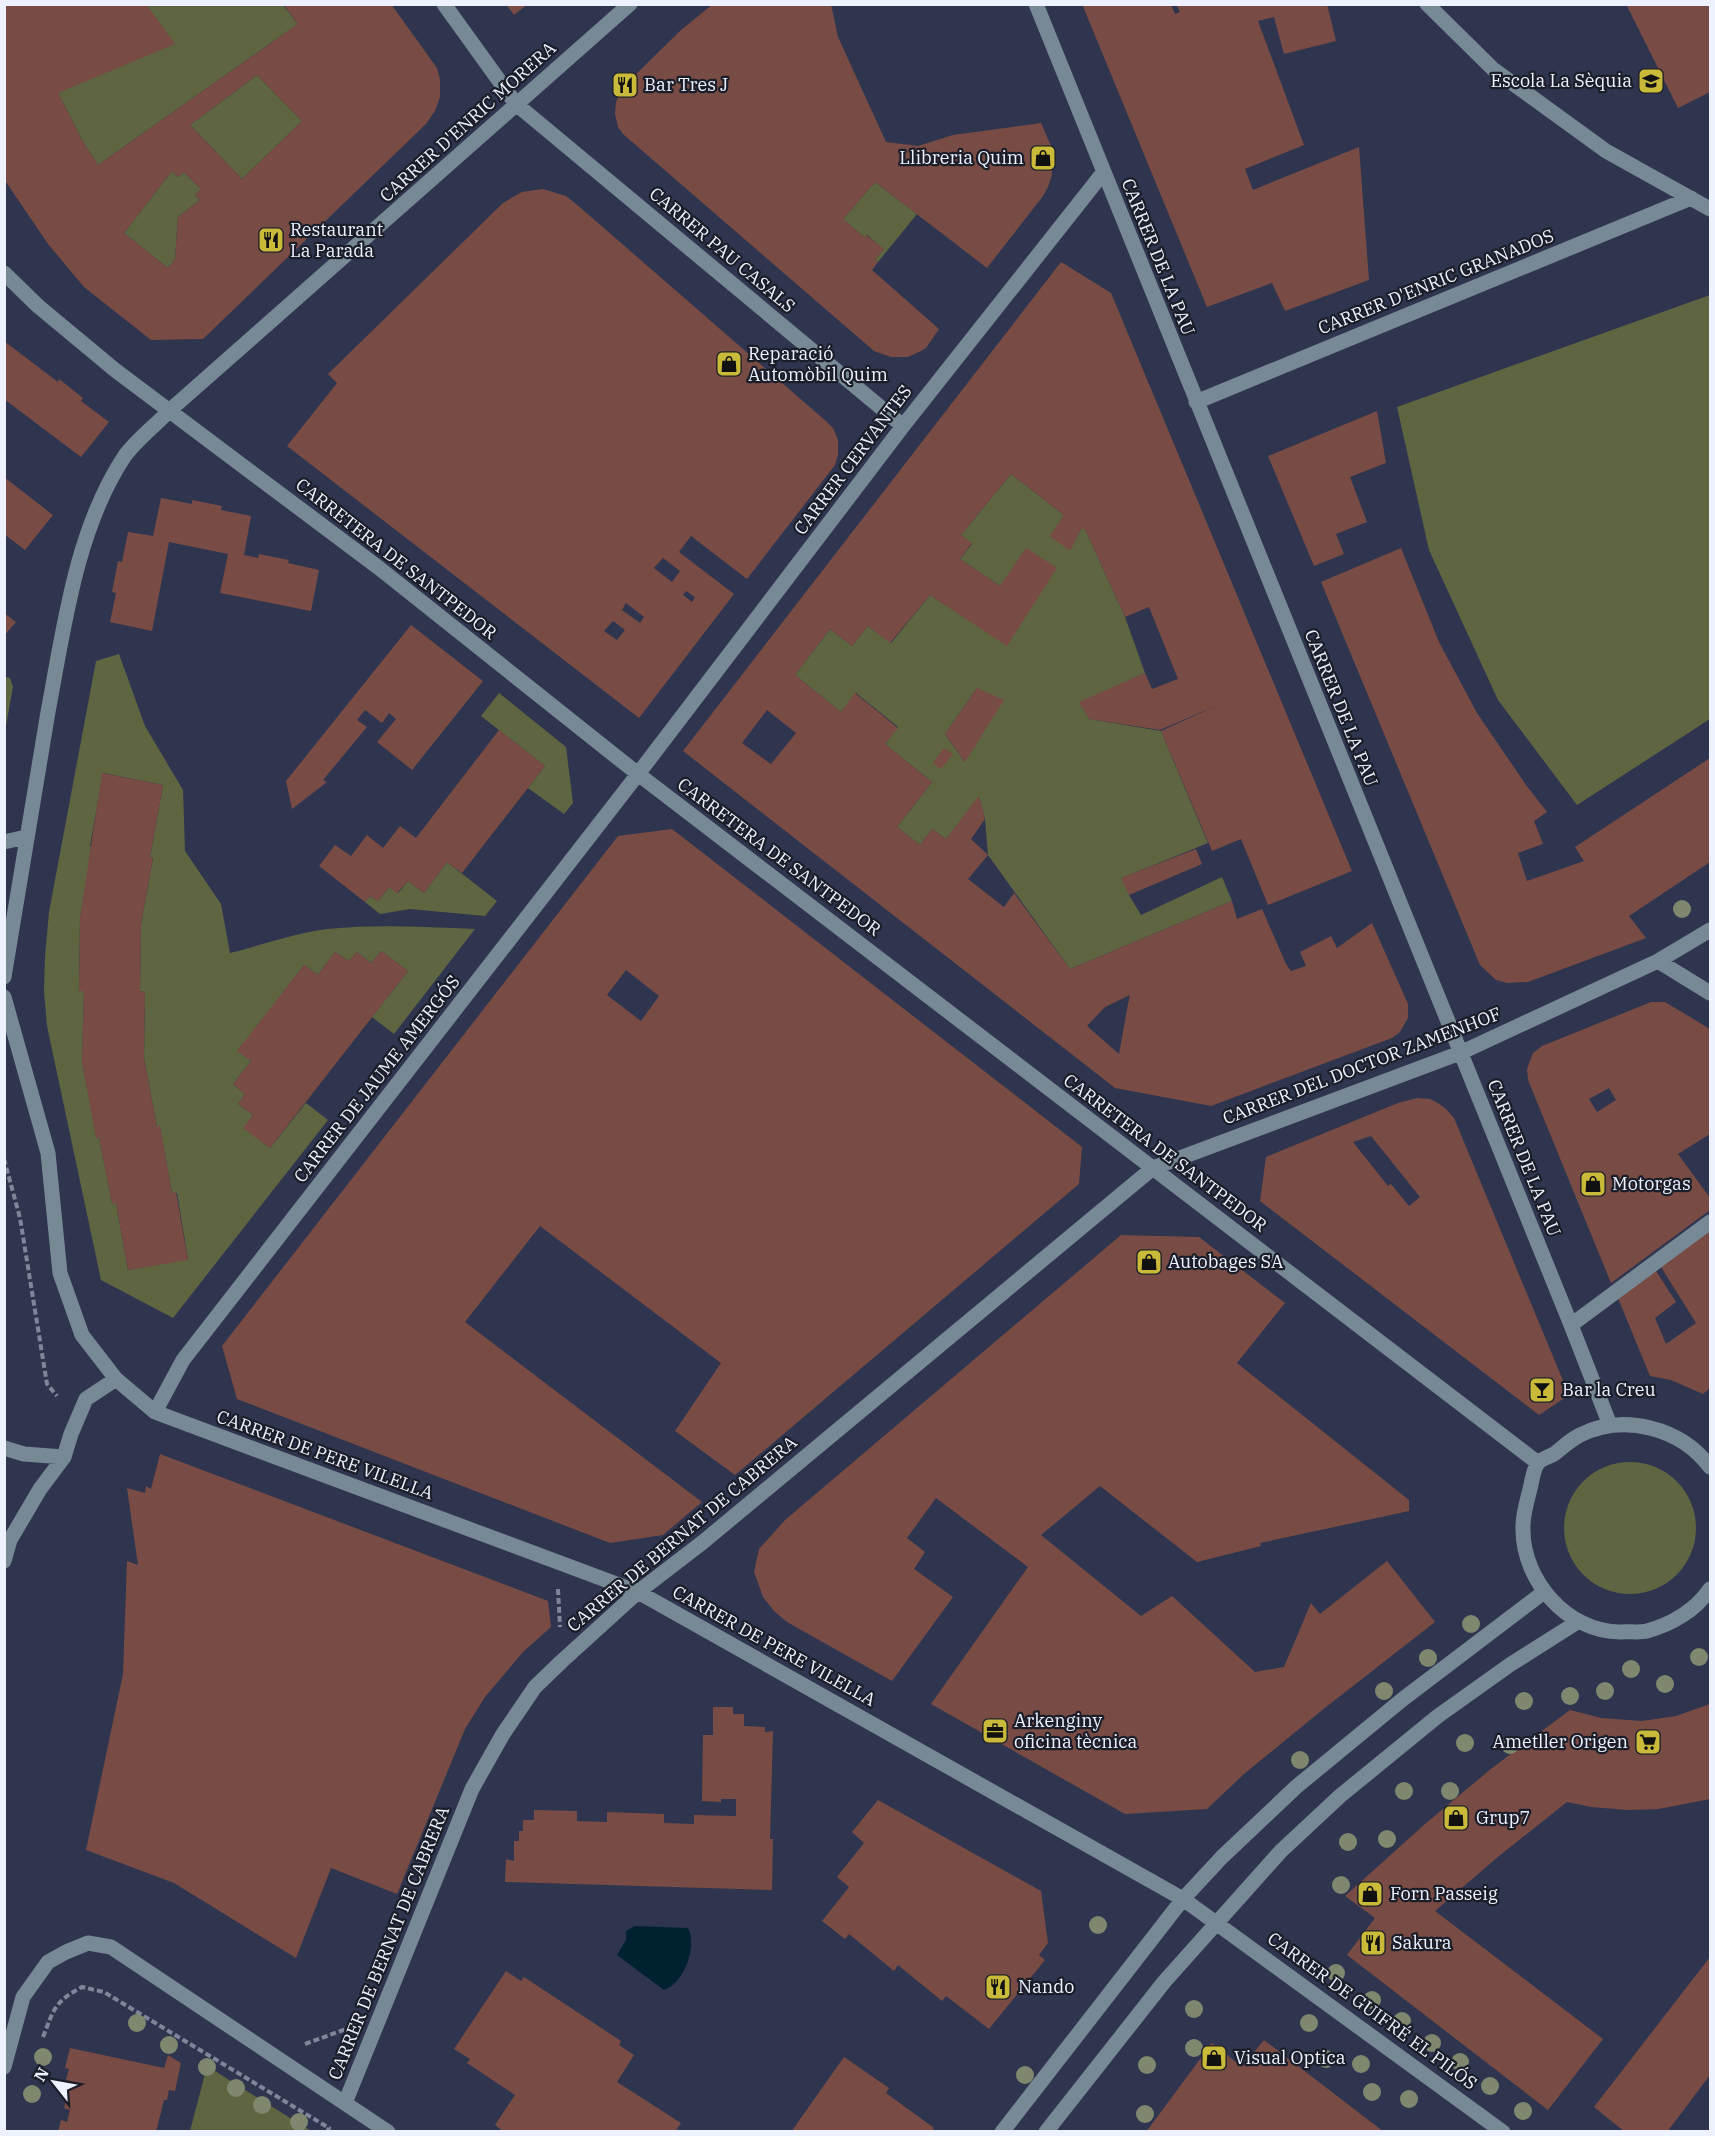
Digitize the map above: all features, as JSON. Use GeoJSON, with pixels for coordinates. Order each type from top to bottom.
{"type":"FeatureCollection","features":[{"type":"Feature","properties":{"kind":"street","name":"CARRER PAU CASALS"},"geometry":{"type":"LineString","coordinates":[[444,4],[516,104],[903,426]]}},
{"type":"Feature","properties":{"kind":"street","name":"CARRER D'ENRIC MORERA"},"geometry":{"type":"LineString","coordinates":[[4,977],[26,837],[68,604],[84,542],[125,456],[169,411],[630,4]]}},
{"type":"Feature","properties":{"kind":"street","name":"CARRER DE LA PAU"},"geometry":{"type":"LineString","coordinates":[[1036,4],[1610,1425]]}},
{"type":"Feature","properties":{"kind":"street"},"geometry":{"type":"LineString","coordinates":[[1428,4],[1502,76],[1606,151],[1710,209]]}},
{"type":"Feature","properties":{"kind":"street","name":"CARRER CERVANTES"},"geometry":{"type":"LineString","coordinates":[[638,774],[903,426],[1103,173]]}},
{"type":"Feature","properties":{"kind":"street","name":"CARRER D'ENRIC GRANADOS"},"geometry":{"type":"LineString","coordinates":[[1196,402],[1691,198]]}},
{"type":"Feature","properties":{"kind":"street","name":"CARRETERA DE SANTPEDOR"},"geometry":{"type":"LineString","coordinates":[[4,273],[46,313],[115,370],[379,568],[638,774],[1538,1463]]}},
{"type":"Feature","properties":{"kind":"street","name":"CARRER DE JAUME AMERGÓS"},"geometry":{"type":"LineString","coordinates":[[155,1412],[183,1360],[638,774]]}},
{"type":"Feature","properties":{"kind":"street"},"geometry":{"type":"LineString","coordinates":[[4,842],[26,837]]}},
{"type":"Feature","properties":{"kind":"street","name":"CARRER DEL DOCTOR ZAMENHOF"},"geometry":{"type":"LineString","coordinates":[[1153,1168],[1460,1053],[1658,961],[1710,930]]}},
{"type":"Feature","properties":{"kind":"street"},"geometry":{"type":"LineString","coordinates":[[1658,961],[1710,993]]}},
{"type":"Feature","properties":{"kind":"street","name":"CARRER DE PERE VILELLA"},"geometry":{"type":"LineString","coordinates":[[4,997],[8,1021],[48,1153],[60,1273],[82,1335],[116,1379],[155,1412],[638,1592],[1183,1899],[1217,1923]]}},
{"type":"Feature","properties":{"kind":"street","name":"CARRER DE BERNAT DE CABRERA"},"geometry":{"type":"LineString","coordinates":[[345,2103],[472,1789],[498,1743],[535,1687],[638,1592],[703,1542],[1153,1168]]}},
{"type":"Feature","properties":{"kind":"street"},"geometry":{"type":"LineString","coordinates":[[1571,1325],[1710,1222]]}},
{"type":"Feature","properties":{"kind":"street"},"geometry":{"type":"LineString","coordinates":[[4,1561],[10,1540],[40,1489],[64,1457],[86,1399],[116,1379]]}},
{"type":"Feature","properties":{"kind":"street"},"geometry":{"type":"LineString","coordinates":[[1708,1458],[1675,1436],[1643,1425],[1610,1425],[1579,1436],[1538,1463],[1528,1497],[1522,1530],[1528,1562],[1544,1592],[1579,1622],[1611,1632],[1646,1631],[1678,1619],[1709,1596]]}},
{"type":"Feature","properties":{"kind":"street"},"geometry":{"type":"LineString","coordinates":[[4,1448],[24,1454],[64,1457]]}},
{"type":"Feature","properties":{"kind":"street"},"geometry":{"type":"LineString","coordinates":[[1002,2132],[1183,1899],[1222,1857],[1296,1787],[1403,1699],[1544,1592]]}},
{"type":"Feature","properties":{"kind":"street"},"geometry":{"type":"LineString","coordinates":[[1046,2132],[1164,1982],[1281,1851],[1380,1762],[1438,1716],[1511,1664],[1579,1622]]}},
{"type":"Feature","properties":{"kind":"street","name":"CARRER DE GUIFRÉ EL PILÓS"},"geometry":{"type":"LineString","coordinates":[[1217,1923],[1503,2132]]}},
{"type":"Feature","properties":{"kind":"street"},"geometry":{"type":"LineString","coordinates":[[4,2067],[23,1997],[48,1962],[88,1943],[111,1947],[388,2132]]}},
{"type":"Feature","properties":{"kind":"path"},"geometry":{"type":"LineString","coordinates":[[4,1159],[20,1218],[47,1384],[59,1398],[85,1402]]}},
{"type":"Feature","properties":{"kind":"path"},"geometry":{"type":"LineString","coordinates":[[548,1585],[559,1590],[561,1638]]}},
{"type":"Feature","properties":{"kind":"path"},"geometry":{"type":"LineString","coordinates":[[43,2037],[51,2013],[64,1996],[82,1987],[104,1992],[329,2128],[327,2132]]}},
{"type":"Feature","properties":{"kind":"path"},"geometry":{"type":"LineString","coordinates":[[267,2091],[296,2047],[357,2025]]}},
{"type":"Feature","properties":{"kind":"green space"},"geometry":{"type":"Polygon","coordinates":[[[146,5],[283,5],[298,24],[98,165],[82,140],[58,93],[146,5]]]}},
{"type":"Feature","properties":{"kind":"green space"},"geometry":{"type":"Polygon","coordinates":[[[257,75],[302,121],[242,179],[190,125],[257,75]]]}},
{"type":"Feature","properties":{"kind":"green space"},"geometry":{"type":"Polygon","coordinates":[[[172,171],[178,177],[184,172],[201,189],[195,195],[200,200],[178,217],[175,259],[168,268],[124,233],[172,171]]]}},
{"type":"Feature","properties":{"kind":"green space"},"geometry":{"type":"Polygon","coordinates":[[[875,182],[917,214],[878,262],[875,260],[883,249],[843,219],[875,182]]]}},
{"type":"Feature","properties":{"kind":"green space"},"geometry":{"type":"Polygon","coordinates":[[[1710,295],[1710,719],[1577,805],[1498,700],[1429,550],[1397,407],[1710,295]]]}},
{"type":"Feature","properties":{"kind":"green space"},"geometry":{"type":"Polygon","coordinates":[[[1011,474],[1064,515],[1070,550],[1081,529],[1085,529],[1125,617],[1145,673],[1080,703],[1089,719],[1161,731],[1208,843],[1122,878],[1141,915],[1222,877],[1232,901],[1070,969],[988,855],[985,819],[979,797],[946,839],[932,829],[920,845],[897,827],[932,782],[885,744],[898,727],[856,693],[841,712],[795,675],[830,629],[852,646],[868,626],[891,643],[930,595],[1007,645],[1000,586],[960,559],[972,544],[961,535],[1011,474]],[[977,688],[945,734],[964,761],[977,688]]]}},
{"type":"Feature","properties":{"kind":"green space"},"geometry":{"type":"Polygon","coordinates":[[[119,654],[145,726],[183,790],[185,851],[221,904],[230,953],[291,936],[346,927],[475,929],[394,1034],[372,1017],[408,971],[381,951],[371,963],[357,952],[349,961],[335,952],[318,975],[304,965],[238,1051],[251,1061],[233,1084],[245,1094],[238,1104],[253,1115],[244,1128],[270,1148],[306,1103],[328,1120],[173,1318],[101,1280],[47,1026],[44,991],[49,912],[96,661],[119,654]],[[103,773],[80,918],[79,991],[84,991],[82,1062],[112,1203],[116,1203],[128,1270],[188,1259],[177,1193],[172,1193],[144,1058],[145,992],[140,991],[141,924],[163,785],[103,773]]]}},
{"type":"Feature","properties":{"kind":"green space"},"geometry":{"type":"Polygon","coordinates":[[[5,677],[10,678],[13,687],[5,731],[5,677]]]}},
{"type":"Feature","properties":{"kind":"green space"},"geometry":{"type":"Polygon","coordinates":[[[499,693],[566,747],[573,803],[564,814],[528,788],[545,766],[481,716],[499,693]]]}},
{"type":"Feature","properties":{"kind":"green space"},"geometry":{"type":"Polygon","coordinates":[[[447,862],[497,901],[485,916],[410,909],[380,914],[365,902],[370,896],[378,901],[389,887],[398,893],[408,881],[424,893],[447,862]]]}},
{"type":"Feature","properties":{"kind":"green space"},"geometry":{"type":"Polygon","coordinates":[[[1630,1462],[1655,1467],[1667,1473],[1685,1491],[1691,1503],[1696,1528],[1691,1553],[1685,1565],[1667,1583],[1655,1589],[1630,1594],[1605,1589],[1593,1583],[1575,1565],[1569,1553],[1564,1528],[1569,1503],[1575,1491],[1593,1473],[1605,1467],[1630,1462]]]}},
{"type":"Feature","properties":{"kind":"green space"},"geometry":{"type":"Polygon","coordinates":[[[207,2066],[311,2131],[190,2131],[207,2066]]]}},
{"type":"Feature","properties":{"kind":"water"},"geometry":{"type":"Polygon","coordinates":[[[635,1926],[688,1928],[691,1944],[687,1963],[678,1980],[664,1990],[617,1955],[626,1940],[626,1931],[635,1926]]]}},
{"type":"Feature","properties":{"kind":"building"},"geometry":{"type":"Polygon","coordinates":[[[4,4],[146,4],[175,44],[58,93],[82,140],[98,165],[298,24],[283,4],[391,4],[437,68],[440,79],[440,97],[435,111],[426,124],[203,339],[151,340],[84,287],[48,244],[4,179],[4,4]],[[257,75],[190,125],[242,179],[302,121],[257,75]],[[172,171],[124,233],[168,268],[175,259],[178,217],[200,200],[195,195],[201,189],[184,172],[178,177],[172,171]]]}},
{"type":"Feature","properties":{"kind":"building"},"geometry":{"type":"Polygon","coordinates":[[[506,4],[528,4],[514,15],[506,4]]]}},
{"type":"Feature","properties":{"kind":"building"},"geometry":{"type":"Polygon","coordinates":[[[713,4],[831,4],[838,37],[886,142],[918,146],[953,135],[1041,123],[1051,146],[1052,175],[1048,187],[987,268],[875,182],[843,219],[864,237],[866,235],[884,249],[875,260],[878,262],[872,270],[939,329],[926,348],[908,357],[891,357],[874,351],[623,134],[618,127],[615,114],[616,102],[622,88],[681,30],[713,4]]]}},
{"type":"Feature","properties":{"kind":"building"},"geometry":{"type":"Polygon","coordinates":[[[1082,4],[1171,4],[1175,14],[1180,12],[1176,4],[1327,4],[1336,41],[1284,54],[1274,17],[1258,21],[1304,145],[1245,169],[1253,190],[1359,147],[1369,280],[1285,311],[1272,283],[1207,307],[1082,4]]]}},
{"type":"Feature","properties":{"kind":"building"},"geometry":{"type":"Polygon","coordinates":[[[1626,4],[1710,4],[1710,92],[1678,108],[1626,4]]]}},
{"type":"Feature","properties":{"kind":"building"},"geometry":{"type":"Polygon","coordinates":[[[543,189],[566,196],[827,422],[833,428],[838,440],[835,465],[747,579],[691,536],[679,552],[734,594],[639,718],[287,446],[337,383],[328,374],[503,203],[522,192],[543,189]],[[663,558],[654,568],[672,582],[680,571],[663,558]],[[686,591],[683,595],[692,602],[695,597],[686,591]],[[626,603],[622,610],[640,623],[644,617],[626,603]],[[613,621],[604,631],[617,640],[625,630],[613,621]]]}},
{"type":"Feature","properties":{"kind":"building"},"geometry":{"type":"Polygon","coordinates":[[[1061,262],[1111,293],[1352,871],[1268,905],[1241,839],[1212,851],[1161,731],[1218,705],[1160,730],[1089,719],[1079,702],[1145,673],[1152,689],[1178,679],[1149,607],[1125,617],[1085,529],[1081,529],[1070,551],[1050,536],[1064,515],[1011,474],[961,535],[972,543],[960,559],[1000,586],[1026,548],[1057,568],[1007,646],[930,595],[890,643],[868,626],[852,646],[830,629],[795,675],[841,712],[855,693],[898,728],[885,744],[932,782],[897,827],[920,845],[932,829],[946,839],[979,796],[985,819],[971,839],[988,855],[968,879],[1004,907],[1014,893],[1070,969],[1232,901],[1237,919],[1262,909],[1291,971],[1306,966],[1300,952],[1331,936],[1337,948],[1372,923],[1408,1004],[1408,1018],[1400,1032],[1392,1038],[1211,1106],[1115,1088],[683,751],[1061,262]],[[767,710],[742,743],[771,764],[796,733],[767,710]],[[1130,995],[1105,1007],[1087,1026],[1119,1054],[1128,1004],[1130,995]]]}},
{"type":"Feature","properties":{"kind":"building"},"geometry":{"type":"Polygon","coordinates":[[[4,341],[58,382],[59,379],[83,398],[81,401],[109,422],[81,457],[4,399],[4,341]]]}},
{"type":"Feature","properties":{"kind":"building"},"geometry":{"type":"Polygon","coordinates":[[[1377,411],[1386,463],[1350,477],[1367,522],[1336,534],[1344,554],[1314,566],[1268,456],[1377,411]]]}},
{"type":"Feature","properties":{"kind":"building"},"geometry":{"type":"Polygon","coordinates":[[[4,477],[53,515],[25,550],[4,534],[4,477]]]}},
{"type":"Feature","properties":{"kind":"building"},"geometry":{"type":"Polygon","coordinates":[[[161,498],[192,504],[192,500],[222,506],[221,510],[251,516],[244,555],[258,558],[259,554],[289,560],[288,563],[319,570],[311,611],[220,593],[228,554],[169,542],[152,631],[110,622],[116,593],[112,592],[118,561],[122,562],[128,532],[153,536],[161,498]]]}},
{"type":"Feature","properties":{"kind":"building"},"geometry":{"type":"Polygon","coordinates":[[[1401,548],[1439,642],[1477,713],[1547,812],[1534,821],[1543,844],[1518,853],[1527,881],[1584,861],[1575,847],[1710,758],[1710,862],[1629,916],[1646,938],[1528,982],[1507,983],[1496,980],[1480,965],[1321,582],[1401,548]]]}},
{"type":"Feature","properties":{"kind":"building"},"geometry":{"type":"Polygon","coordinates":[[[4,613],[16,622],[4,636],[4,613]]]}},
{"type":"Feature","properties":{"kind":"building"},"geometry":{"type":"Polygon","coordinates":[[[411,625],[483,681],[412,770],[377,742],[396,719],[389,713],[382,723],[365,710],[357,720],[367,727],[323,780],[327,782],[292,809],[286,781],[411,625]]]}},
{"type":"Feature","properties":{"kind":"building"},"geometry":{"type":"Polygon","coordinates":[[[977,688],[1004,700],[965,762],[945,734],[977,688]]]}},
{"type":"Feature","properties":{"kind":"building"},"geometry":{"type":"Polygon","coordinates":[[[499,730],[545,766],[462,873],[447,862],[424,893],[408,881],[397,893],[389,887],[378,901],[370,896],[365,902],[319,866],[335,845],[351,856],[367,835],[383,848],[400,826],[416,838],[499,730]]]}},
{"type":"Feature","properties":{"kind":"building"},"geometry":{"type":"Polygon","coordinates":[[[944,748],[953,754],[941,769],[933,763],[944,748]]]}},
{"type":"Feature","properties":{"kind":"building"},"geometry":{"type":"Polygon","coordinates":[[[102,773],[163,785],[141,924],[140,991],[145,992],[144,1058],[157,1127],[160,1126],[172,1193],[176,1192],[188,1260],[128,1270],[116,1203],[112,1204],[99,1137],[96,1138],[82,1062],[84,991],[79,991],[80,918],[102,773]]]}},
{"type":"Feature","properties":{"kind":"building"},"geometry":{"type":"Polygon","coordinates":[[[672,829],[1082,1147],[1079,1184],[735,1475],[675,1431],[721,1363],[540,1226],[465,1322],[702,1502],[663,1535],[610,1543],[237,1399],[222,1346],[618,836],[672,829]],[[626,970],[607,995],[641,1021],[659,996],[626,970]]]}},
{"type":"Feature","properties":{"kind":"building"},"geometry":{"type":"Polygon","coordinates":[[[1196,849],[1202,864],[1129,895],[1121,878],[1196,849]]]}},
{"type":"Feature","properties":{"kind":"building"},"geometry":{"type":"Polygon","coordinates":[[[381,951],[408,971],[270,1148],[243,1128],[253,1115],[238,1104],[245,1094],[233,1084],[251,1061],[237,1051],[304,965],[318,975],[335,952],[349,961],[357,952],[371,963],[381,951]]]}},
{"type":"Feature","properties":{"kind":"building"},"geometry":{"type":"Polygon","coordinates":[[[1651,1002],[1665,1002],[1710,1029],[1710,1134],[1678,1154],[1710,1198],[1710,1210],[1611,1283],[1528,1080],[1527,1069],[1533,1053],[1542,1046],[1651,1002]],[[1609,1088],[1589,1099],[1597,1112],[1616,1100],[1609,1088]]]}},
{"type":"Feature","properties":{"kind":"building"},"geometry":{"type":"Polygon","coordinates":[[[1417,1098],[1430,1099],[1446,1109],[1454,1118],[1569,1395],[1539,1415],[1260,1201],[1266,1157],[1398,1103],[1417,1098]],[[1371,1136],[1353,1142],[1388,1186],[1391,1184],[1409,1206],[1420,1197],[1371,1136]]]}},
{"type":"Feature","properties":{"kind":"building"},"geometry":{"type":"Polygon","coordinates":[[[1710,1231],[1710,1388],[1703,1394],[1671,1380],[1650,1376],[1618,1298],[1656,1271],[1676,1302],[1655,1318],[1666,1344],[1696,1323],[1661,1267],[1710,1231]]]}},
{"type":"Feature","properties":{"kind":"building"},"geometry":{"type":"Polygon","coordinates":[[[1121,1235],[1199,1237],[1285,1303],[1237,1363],[1409,1500],[1409,1511],[1260,1543],[1261,1546],[1197,1562],[1100,1486],[1041,1535],[1141,1616],[1172,1596],[1255,1672],[1284,1667],[1311,1603],[1320,1614],[1387,1561],[1435,1622],[1244,1774],[1207,1809],[1125,1814],[931,1704],[1028,1567],[936,1498],[907,1538],[925,1552],[914,1569],[953,1597],[892,1681],[787,1622],[763,1597],[754,1572],[759,1549],[785,1520],[1121,1235]]]}},
{"type":"Feature","properties":{"kind":"building"},"geometry":{"type":"Polygon","coordinates":[[[160,1454],[548,1601],[551,1627],[523,1652],[485,1697],[465,1729],[397,1894],[331,1868],[296,1958],[174,1883],[86,1850],[123,1674],[127,1561],[138,1565],[127,1488],[145,1493],[146,1486],[151,1489],[160,1454]]]}},
{"type":"Feature","properties":{"kind":"building"},"geometry":{"type":"Polygon","coordinates":[[[1710,1704],[1710,1799],[1659,1809],[1628,1810],[1591,1807],[1567,1802],[1435,1911],[1603,2039],[1548,2110],[1347,1955],[1375,1918],[1345,1896],[1492,1768],[1570,1710],[1601,1718],[1642,1721],[1676,1716],[1710,1704]]]}},
{"type":"Feature","properties":{"kind":"building"},"geometry":{"type":"Polygon","coordinates":[[[713,1707],[733,1707],[733,1714],[744,1714],[744,1726],[765,1727],[765,1732],[773,1731],[770,1839],[773,1839],[772,1890],[505,1882],[506,1859],[514,1861],[514,1841],[519,1841],[519,1831],[523,1831],[523,1820],[534,1820],[534,1810],[577,1811],[577,1821],[607,1822],[607,1812],[664,1814],[664,1823],[694,1824],[694,1815],[736,1816],[736,1799],[721,1799],[721,1802],[702,1801],[703,1735],[713,1735],[713,1707]]]}},
{"type":"Feature","properties":{"kind":"building"},"geometry":{"type":"Polygon","coordinates":[[[878,1800],[1041,1891],[1048,1943],[1039,1955],[1045,1960],[989,2029],[946,1996],[942,2001],[898,1965],[894,1971],[849,1934],[845,1939],[822,1921],[849,1887],[837,1877],[864,1843],[852,1832],[878,1800]]]}},
{"type":"Feature","properties":{"kind":"building"},"geometry":{"type":"Polygon","coordinates":[[[1710,1957],[1710,2075],[1667,2132],[1625,2132],[1594,2107],[1710,1957]]]}},
{"type":"Feature","properties":{"kind":"building"},"geometry":{"type":"Polygon","coordinates":[[[506,1971],[521,1981],[524,1977],[621,2041],[619,2045],[634,2055],[617,2082],[681,2123],[675,2132],[504,2132],[495,2125],[515,2095],[467,2063],[470,2059],[454,2049],[506,1971]]]}},
{"type":"Feature","properties":{"kind":"building"},"geometry":{"type":"Polygon","coordinates":[[[1264,2040],[1384,2132],[1146,2132],[1212,2043],[1242,2067],[1264,2040]]]}},
{"type":"Feature","properties":{"kind":"building"},"geometry":{"type":"Polygon","coordinates":[[[70,2048],[164,2068],[168,2055],[181,2063],[175,2091],[169,2090],[167,2100],[164,2100],[156,2132],[58,2132],[61,2120],[67,2122],[70,2110],[64,2108],[70,2081],[66,2080],[69,2069],[65,2068],[70,2048]]]}},
{"type":"Feature","properties":{"kind":"building"},"geometry":{"type":"Polygon","coordinates":[[[844,2057],[889,2088],[886,2093],[934,2128],[932,2132],[791,2132],[844,2057]]]}},
{"type":"Feature","properties":{"kind":"place","name":"Escola La Sèquia"},"geometry":{"type":"Point","coordinates":[1651,81]}},
{"type":"Feature","properties":{"kind":"place","name":"Bar Tres J"},"geometry":{"type":"Point","coordinates":[625,85]}},
{"type":"Feature","properties":{"kind":"place","name":"Llibreria Quim"},"geometry":{"type":"Point","coordinates":[1043,158]}},
{"type":"Feature","properties":{"kind":"place","name":"Restaurant La Parada"},"geometry":{"type":"Point","coordinates":[271,240]}},
{"type":"Feature","properties":{"kind":"place","name":"Reparació Automòbil Quim"},"geometry":{"type":"Point","coordinates":[729,364]}},
{"type":"Feature","properties":{"kind":"place","name":"Motorgas"},"geometry":{"type":"Point","coordinates":[1593,1184]}},
{"type":"Feature","properties":{"kind":"place","name":"Autobages SA"},"geometry":{"type":"Point","coordinates":[1149,1262]}},
{"type":"Feature","properties":{"kind":"place","name":"Bar la Creu"},"geometry":{"type":"Point","coordinates":[1542,1390]}},
{"type":"Feature","properties":{"kind":"place","name":"Arkenginy oficina tècnica"},"geometry":{"type":"Point","coordinates":[995,1731]}},
{"type":"Feature","properties":{"kind":"place","name":"Ametller Origen"},"geometry":{"type":"Point","coordinates":[1648,1742]}},
{"type":"Feature","properties":{"kind":"place","name":"Grup7"},"geometry":{"type":"Point","coordinates":[1456,1818]}},
{"type":"Feature","properties":{"kind":"place","name":"Forn Passeig"},"geometry":{"type":"Point","coordinates":[1370,1894]}},
{"type":"Feature","properties":{"kind":"place","name":"Sakura"},"geometry":{"type":"Point","coordinates":[1373,1943]}},
{"type":"Feature","properties":{"kind":"place","name":"Nando"},"geometry":{"type":"Point","coordinates":[998,1987]}},
{"type":"Feature","properties":{"kind":"place","name":"Visual Optica"},"geometry":{"type":"Point","coordinates":[1214,2058]}}]}
